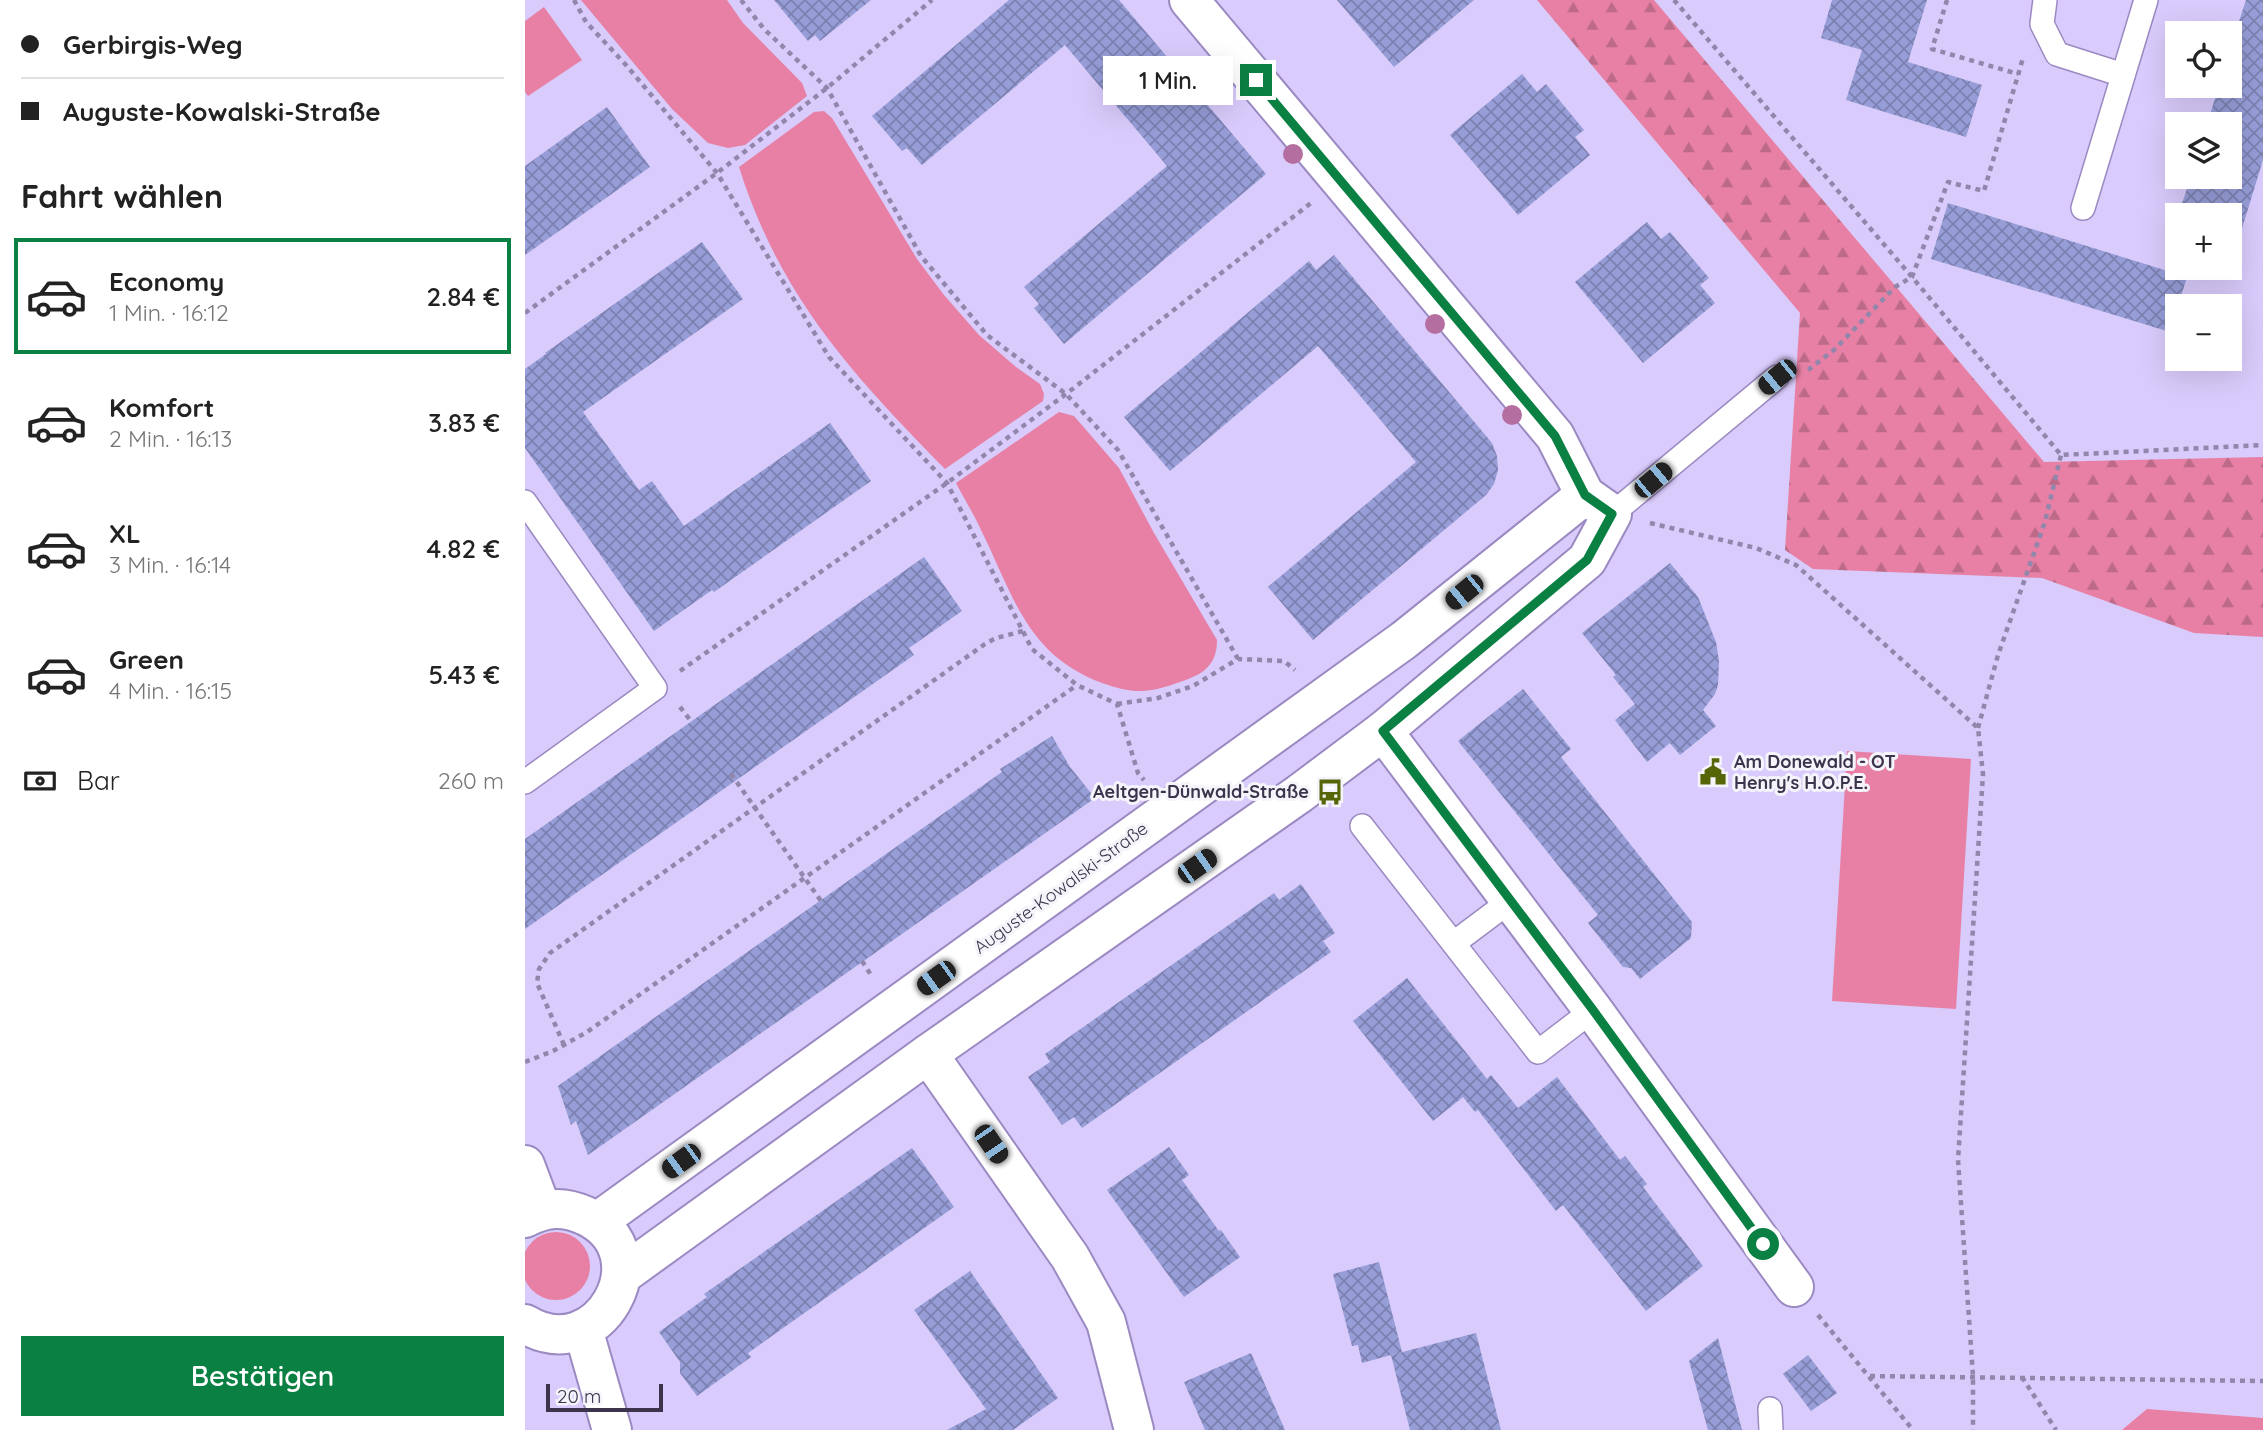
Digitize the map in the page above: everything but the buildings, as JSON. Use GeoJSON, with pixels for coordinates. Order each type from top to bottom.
{"type":"FeatureCollection","features":[{"type":"Feature","properties":{"kind":"street"},"geometry":{"type":"LineString","coordinates":[[622,1275],[928,1054],[1299,794],[1383,731],[1587,560],[1599,505],[1555,436],[1189,0]]}},
{"type":"Feature","properties":{"kind":"street","name":"Auguste-Kowalski-Straße"},"geometry":{"type":"LineString","coordinates":[[597,1222],[1326,694],[1599,505]]}},
{"type":"Feature","properties":{"kind":"street"},"geometry":{"type":"LineString","coordinates":[[1383,731],[1593,1010],[1794,1287]]}},
{"type":"Feature","properties":{"kind":"street"},"geometry":{"type":"LineString","coordinates":[[928,1054],[1070,1258],[1106,1322],[1134,1430]]}},
{"type":"Feature","properties":{"kind":"street"},"geometry":{"type":"LineString","coordinates":[[525,1166],[534,1214],[571,1209],[597,1222],[613,1240],[622,1275],[616,1295],[606,1313],[583,1329],[566,1334],[549,1334],[525,1324]]}},
{"type":"Feature","properties":{"kind":"street"},"geometry":{"type":"LineString","coordinates":[[583,1329],[612,1430]]}},
{"type":"Feature","properties":{"kind":"lane"},"geometry":{"type":"LineString","coordinates":[[2045,0],[2042,24],[2057,54],[2123,75]]}},
{"type":"Feature","properties":{"kind":"lane"},"geometry":{"type":"LineString","coordinates":[[2083,208],[2146,0]]}},
{"type":"Feature","properties":{"kind":"lane"},"geometry":{"type":"LineString","coordinates":[[1599,505],[1777,377]]}},
{"type":"Feature","properties":{"kind":"lane"},"geometry":{"type":"LineString","coordinates":[[525,502],[655,688],[525,782]]}},
{"type":"Feature","properties":{"kind":"lane"},"geometry":{"type":"LineString","coordinates":[[1362,826],[1538,1052],[1593,1010]]}},
{"type":"Feature","properties":{"kind":"lane"},"geometry":{"type":"LineString","coordinates":[[1454,943],[1510,901]]}},
{"type":"Feature","properties":{"kind":"path"},"geometry":{"type":"LineString","coordinates":[[574,0],[586,23],[626,65],[717,173],[829,357],[947,483],[1032,649],[1077,685],[1117,704],[1158,698],[1193,686],[1238,659],[1285,661],[1326,694]]}},
{"type":"Feature","properties":{"kind":"path"},"geometry":{"type":"LineString","coordinates":[[741,0],[764,29],[827,88],[921,256],[987,335],[1066,394],[1118,450],[1238,659]]}},
{"type":"Feature","properties":{"kind":"path"},"geometry":{"type":"LineString","coordinates":[[525,313],[717,173],[827,88],[932,0]]}},
{"type":"Feature","properties":{"kind":"path"},"geometry":{"type":"LineString","coordinates":[[1674,0],[2061,455]]}},
{"type":"Feature","properties":{"kind":"path"},"geometry":{"type":"LineString","coordinates":[[1947,0],[1932,49],[2018,74]]}},
{"type":"Feature","properties":{"kind":"path"},"geometry":{"type":"LineString","coordinates":[[1777,377],[1801,375],[1834,350],[1895,287],[1912,277],[1948,182],[1984,191],[2024,54],[2057,54]]}},
{"type":"Feature","properties":{"kind":"path"},"geometry":{"type":"LineString","coordinates":[[655,688],[947,483],[1066,394],[1339,180]]}},
{"type":"Feature","properties":{"kind":"path"},"geometry":{"type":"LineString","coordinates":[[2061,455],[2217,445],[2263,445]]}},
{"type":"Feature","properties":{"kind":"path"},"geometry":{"type":"LineString","coordinates":[[1973,1430],[1973,1376],[1958,1160],[1983,774],[1978,728],[1998,655],[2045,522],[2061,455]]}},
{"type":"Feature","properties":{"kind":"path"},"geometry":{"type":"LineString","coordinates":[[1599,505],[1756,548],[1796,565],[1978,728]]}},
{"type":"Feature","properties":{"kind":"path"},"geometry":{"type":"LineString","coordinates":[[565,1045],[537,983],[538,969],[551,953],[985,644],[996,638],[1023,631]]}},
{"type":"Feature","properties":{"kind":"path"},"geometry":{"type":"LineString","coordinates":[[525,1062],[565,1045],[587,1032],[1077,685]]}},
{"type":"Feature","properties":{"kind":"path"},"geometry":{"type":"LineString","coordinates":[[1117,704],[1138,773],[1168,811]]}},
{"type":"Feature","properties":{"kind":"path"},"geometry":{"type":"LineString","coordinates":[[731,774],[821,901]]}},
{"type":"Feature","properties":{"kind":"path"},"geometry":{"type":"LineString","coordinates":[[1794,1287],[1913,1430]]}},
{"type":"Feature","properties":{"kind":"path"},"geometry":{"type":"LineString","coordinates":[[1870,1376],[2263,1381]]}},
{"type":"Feature","properties":{"kind":"path"},"geometry":{"type":"LineString","coordinates":[[2022,1377],[2056,1430]]}},
{"type":"Feature","properties":{"kind":"green space"},"geometry":{"type":"Polygon","coordinates":[[[581,0],[727,0],[743,23],[802,83],[807,96],[745,145],[728,148],[708,143],[672,109],[581,0]]]}},
{"type":"Feature","properties":{"kind":"green space"},"geometry":{"type":"Polygon","coordinates":[[[1537,0],[1654,0],[2044,462],[2263,457],[2263,637],[2194,633],[2042,578],[1813,569],[1785,550],[1800,313],[1537,0]]]}},
{"type":"Feature","properties":{"kind":"green space"},"geometry":{"type":"Polygon","coordinates":[[[544,7],[582,60],[528,96],[525,92],[525,21],[544,7]]]}},
{"type":"Feature","properties":{"kind":"green space"},"geometry":{"type":"Polygon","coordinates":[[[824,111],[832,118],[917,259],[944,295],[979,335],[1040,384],[1044,394],[1043,401],[945,469],[850,366],[798,295],[775,256],[739,167],[814,112],[824,111]]]}},
{"type":"Feature","properties":{"kind":"green space"},"geometry":{"type":"Polygon","coordinates":[[[1059,412],[1074,416],[1119,468],[1217,640],[1214,658],[1199,674],[1146,691],[1121,689],[1102,683],[1076,671],[1056,656],[1039,639],[1013,599],[956,483],[1059,412]]]}},
{"type":"Feature","properties":{"kind":"green space"},"geometry":{"type":"Polygon","coordinates":[[[1847,751],[1971,759],[1956,1009],[1832,1001],[1847,751]]]}},
{"type":"Feature","properties":{"kind":"green space"},"geometry":{"type":"Polygon","coordinates":[[[549,1233],[563,1233],[575,1238],[584,1247],[589,1259],[589,1273],[584,1285],[575,1294],[563,1299],[549,1299],[537,1294],[525,1279],[525,1253],[528,1247],[537,1238],[549,1233]]]}},
{"type":"Feature","properties":{"kind":"green space"},"geometry":{"type":"Polygon","coordinates":[[[2147,1409],[2263,1418],[2263,1430],[2122,1430],[2147,1409]]]}},
{"type":"Feature","properties":{"kind":"place","name":"Am Donewald - OT Henry's H.O.P.E."},"geometry":{"type":"Point","coordinates":[1713,772]}},
{"type":"Feature","properties":{"kind":"place","name":"Aeltgen-Dünwald-Straße"},"geometry":{"type":"Point","coordinates":[1330,792]}},
{"type":"Feature","properties":{"kind":"route"},"geometry":{"type":"LineString","coordinates":[[1256,80],[1555,436],[1585,495],[1612,514],[1587,560],[1383,731],[1593,1010],[1763,1244]]}}]}
